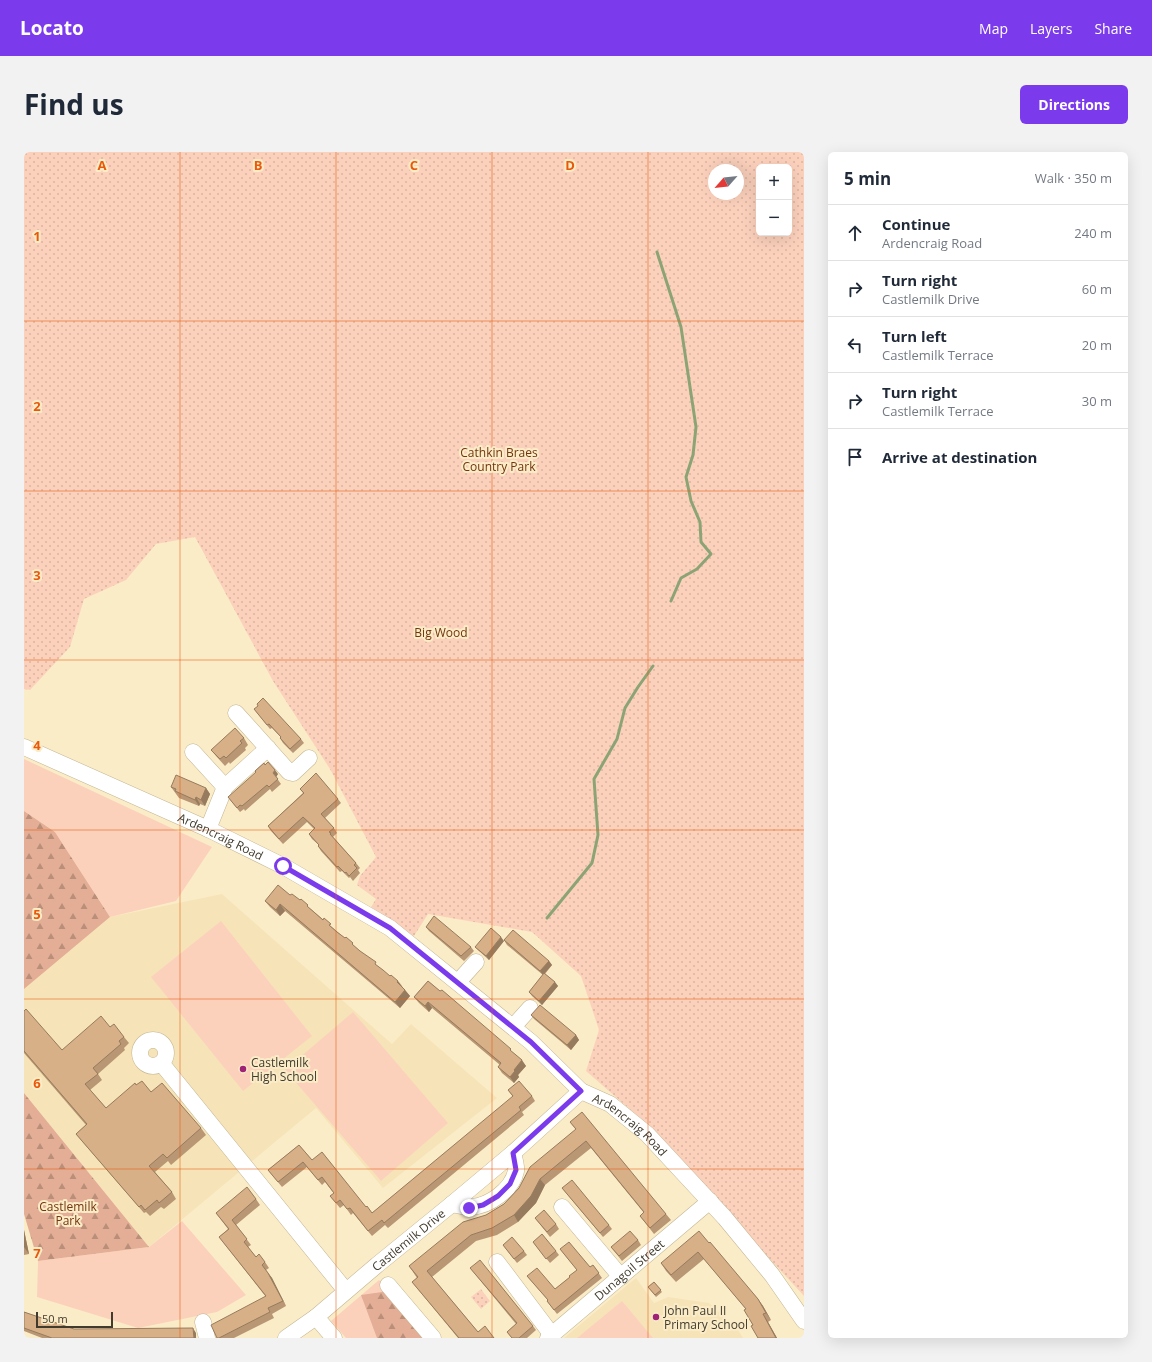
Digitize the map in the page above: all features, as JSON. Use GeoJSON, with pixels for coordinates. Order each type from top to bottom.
{"type":"FeatureCollection","features":[{"type":"Feature","properties":{"kind":"street"},"geometry":{"type":"LineString","coordinates":[[236,713],[289,772],[293,773],[309,758]]}},
{"type":"Feature","properties":{"kind":"street","name":"Ardencraig Road"},"geometry":{"type":"LineString","coordinates":[[24,747],[208,829],[283,866],[390,928],[531,1042],[581,1091],[610,1104],[647,1134],[710,1201],[772,1275],[804,1321]]}},
{"type":"Feature","properties":{"kind":"street"},"geometry":{"type":"LineString","coordinates":[[208,829],[225,787],[268,748]]}},
{"type":"Feature","properties":{"kind":"street"},"geometry":{"type":"LineString","coordinates":[[193,752],[225,787]]}},
{"type":"Feature","properties":{"kind":"street"},"geometry":{"type":"LineString","coordinates":[[458,982],[476,962]]}},
{"type":"Feature","properties":{"kind":"street"},"geometry":{"type":"LineString","coordinates":[[513,1027],[530,1008]]}},
{"type":"Feature","properties":{"kind":"street"},"geometry":{"type":"LineString","coordinates":[[162,1064],[346,1291]]}},
{"type":"Feature","properties":{"kind":"street","name":"Castlemilk Drive"},"geometry":{"type":"LineString","coordinates":[[286,1338],[316,1317],[513,1153],[581,1091]]}},
{"type":"Feature","properties":{"kind":"street"},"geometry":{"type":"LineString","coordinates":[[452,1204],[469,1208],[483,1205],[498,1196],[510,1184],[516,1170],[513,1153]]}},
{"type":"Feature","properties":{"kind":"street","name":"Dunagoil Street"},"geometry":{"type":"LineString","coordinates":[[550,1336],[710,1201]]}},
{"type":"Feature","properties":{"kind":"street"},"geometry":{"type":"LineString","coordinates":[[562,1207],[620,1277]]}},
{"type":"Feature","properties":{"kind":"street"},"geometry":{"type":"LineString","coordinates":[[496,1262],[550,1336]]}},
{"type":"Feature","properties":{"kind":"street"},"geometry":{"type":"LineString","coordinates":[[388,1285],[432,1338]]}},
{"type":"Feature","properties":{"kind":"street"},"geometry":{"type":"LineString","coordinates":[[316,1317],[334,1338]]}},
{"type":"Feature","properties":{"kind":"street"},"geometry":{"type":"LineString","coordinates":[[203,1322],[207,1338]]}},
{"type":"Feature","properties":{"kind":"shaded area","name":"Castlemilk High School"},"geometry":{"type":"Polygon","coordinates":[[[222,894],[392,1044],[411,1024],[497,1098],[383,1188],[316,1108],[149,1247],[24,1093],[24,989],[110,917],[222,894]]]}},
{"type":"Feature","properties":{"kind":"shaded area","name":"John Paul II Primary School"},"geometry":{"type":"Polygon","coordinates":[[[636,1278],[654,1303],[668,1297],[709,1303],[738,1330],[743,1338],[564,1338],[636,1278]]]}},
{"type":"Feature","properties":{"kind":"green space","name":"Cathkin Braes Country Park"},"geometry":{"type":"Polygon","coordinates":[[[24,152],[804,152],[804,1296],[641,1119],[586,1071],[599,1030],[581,976],[532,932],[428,914],[414,936],[371,907],[376,899],[357,885],[360,876],[376,857],[330,769],[273,681],[195,537],[156,544],[126,580],[84,599],[70,647],[30,690],[24,689],[24,152]]]}},
{"type":"Feature","properties":{"kind":"green space"},"geometry":{"type":"Polygon","coordinates":[[[24,759],[212,847],[176,901],[110,917],[55,832],[24,811],[24,759]]]}},
{"type":"Feature","properties":{"kind":"green space"},"geometry":{"type":"Polygon","coordinates":[[[24,811],[55,832],[110,917],[24,989],[24,811]]]}},
{"type":"Feature","properties":{"kind":"green space"},"geometry":{"type":"Polygon","coordinates":[[[221,921],[312,1036],[243,1091],[151,977],[221,921]]]}},
{"type":"Feature","properties":{"kind":"green space"},"geometry":{"type":"Polygon","coordinates":[[[353,1012],[448,1123],[381,1181],[285,1070],[353,1012]]]}},
{"type":"Feature","properties":{"kind":"green space","name":"Castlemilk Park"},"geometry":{"type":"Polygon","coordinates":[[[24,1093],[149,1247],[38,1261],[24,1214],[24,1093]]]}},
{"type":"Feature","properties":{"kind":"green space"},"geometry":{"type":"Polygon","coordinates":[[[182,1221],[246,1295],[217,1312],[138,1328],[37,1297],[38,1261],[149,1247],[182,1221]]]}},
{"type":"Feature","properties":{"kind":"green space"},"geometry":{"type":"Polygon","coordinates":[[[379,1280],[428,1338],[346,1338],[331,1321],[379,1280]]]}},
{"type":"Feature","properties":{"kind":"green space"},"geometry":{"type":"Polygon","coordinates":[[[481,1289],[490,1301],[481,1309],[471,1297],[481,1289]]]}},
{"type":"Feature","properties":{"kind":"green space"},"geometry":{"type":"Polygon","coordinates":[[[389,1291],[424,1338],[377,1338],[361,1295],[389,1291]]]}},
{"type":"Feature","properties":{"kind":"green space"},"geometry":{"type":"Polygon","coordinates":[[[622,1301],[653,1338],[577,1338],[622,1301]]]}},
{"type":"Feature","properties":{"kind":"building"},"geometry":{"type":"Polygon","coordinates":[[[263,698],[301,739],[290,749],[280,738],[281,737],[269,724],[267,725],[254,709],[263,698]]]}},
{"type":"Feature","properties":{"kind":"building"},"geometry":{"type":"Polygon","coordinates":[[[235,728],[244,738],[240,741],[242,743],[226,758],[224,756],[220,759],[211,750],[235,728]]]}},
{"type":"Feature","properties":{"kind":"building"},"geometry":{"type":"Polygon","coordinates":[[[268,762],[275,770],[273,773],[278,779],[269,787],[267,785],[242,806],[240,805],[237,808],[228,797],[264,763],[265,765],[268,762]]]}},
{"type":"Feature","properties":{"kind":"building"},"geometry":{"type":"Polygon","coordinates":[[[316,773],[338,799],[321,814],[334,828],[329,832],[331,833],[330,834],[356,863],[354,865],[357,868],[349,876],[338,866],[337,867],[318,846],[319,845],[309,834],[315,828],[303,817],[279,839],[268,826],[304,793],[300,789],[316,773]]]}},
{"type":"Feature","properties":{"kind":"building"},"geometry":{"type":"Polygon","coordinates":[[[176,775],[206,788],[201,800],[196,797],[195,800],[175,791],[176,789],[171,787],[176,775]]]}},
{"type":"Feature","properties":{"kind":"building"},"geometry":{"type":"Polygon","coordinates":[[[278,885],[290,895],[292,894],[300,900],[301,899],[323,920],[324,918],[331,924],[329,925],[337,932],[345,938],[346,937],[360,951],[376,962],[375,964],[398,981],[397,982],[405,990],[395,1002],[280,904],[276,910],[265,901],[278,885]]]}},
{"type":"Feature","properties":{"kind":"building"},"geometry":{"type":"Polygon","coordinates":[[[434,916],[471,947],[461,956],[426,927],[434,916]]]}},
{"type":"Feature","properties":{"kind":"building"},"geometry":{"type":"Polygon","coordinates":[[[491,928],[501,937],[486,956],[475,947],[491,928]]]}},
{"type":"Feature","properties":{"kind":"building"},"geometry":{"type":"Polygon","coordinates":[[[513,930],[549,961],[540,971],[504,940],[513,930]]]}},
{"type":"Feature","properties":{"kind":"building"},"geometry":{"type":"Polygon","coordinates":[[[544,973],[555,982],[539,1001],[529,992],[544,973]]]}},
{"type":"Feature","properties":{"kind":"building"},"geometry":{"type":"Polygon","coordinates":[[[428,981],[440,991],[442,990],[522,1060],[510,1077],[498,1067],[501,1063],[428,1002],[425,1006],[414,997],[428,981]]]}},
{"type":"Feature","properties":{"kind":"building"},"geometry":{"type":"Polygon","coordinates":[[[540,1005],[576,1035],[567,1045],[531,1015],[540,1005]]]}},
{"type":"Feature","properties":{"kind":"building"},"geometry":{"type":"Polygon","coordinates":[[[26,1009],[62,1050],[101,1016],[110,1027],[114,1024],[124,1037],[119,1041],[121,1044],[93,1068],[98,1074],[85,1084],[106,1108],[135,1083],[136,1085],[142,1081],[151,1092],[162,1083],[201,1128],[167,1158],[163,1154],[149,1166],[172,1192],[159,1203],[157,1200],[145,1210],[141,1205],[139,1207],[76,1134],[87,1124],[24,1051],[24,1011],[26,1009]]]}},
{"type":"Feature","properties":{"kind":"building"},"geometry":{"type":"Polygon","coordinates":[[[519,1081],[532,1096],[519,1107],[521,1110],[384,1223],[382,1220],[368,1231],[350,1208],[347,1209],[340,1200],[336,1203],[330,1196],[334,1193],[322,1177],[318,1180],[303,1162],[278,1182],[268,1170],[299,1145],[312,1160],[322,1152],[372,1213],[513,1096],[508,1090],[519,1081]]]}},
{"type":"Feature","properties":{"kind":"building"},"geometry":{"type":"Polygon","coordinates":[[[582,1112],[666,1214],[650,1228],[640,1216],[644,1212],[586,1141],[540,1179],[531,1196],[514,1215],[492,1228],[471,1235],[427,1271],[478,1332],[485,1326],[494,1338],[459,1338],[412,1282],[418,1277],[409,1266],[463,1222],[486,1215],[504,1204],[519,1188],[530,1167],[576,1129],[570,1122],[582,1112]]]}},
{"type":"Feature","properties":{"kind":"building"},"geometry":{"type":"Polygon","coordinates":[[[572,1180],[609,1225],[600,1233],[562,1188],[572,1180]]]}},
{"type":"Feature","properties":{"kind":"building"},"geometry":{"type":"Polygon","coordinates":[[[247,1187],[256,1199],[232,1220],[247,1239],[244,1242],[256,1257],[259,1254],[265,1262],[262,1265],[283,1301],[268,1308],[270,1312],[217,1338],[211,1325],[266,1296],[219,1237],[229,1229],[216,1213],[247,1187]]]}},
{"type":"Feature","properties":{"kind":"building"},"geometry":{"type":"Polygon","coordinates":[[[544,1210],[556,1224],[547,1232],[535,1218],[544,1210]]]}},
{"type":"Feature","properties":{"kind":"building"},"geometry":{"type":"Polygon","coordinates":[[[630,1231],[638,1240],[619,1256],[611,1247],[630,1231]]]}},
{"type":"Feature","properties":{"kind":"building"},"geometry":{"type":"Polygon","coordinates":[[[699,1231],[758,1299],[766,1313],[763,1314],[776,1338],[758,1338],[751,1326],[753,1325],[744,1310],[746,1309],[698,1252],[671,1275],[661,1263],[699,1231]]]}},
{"type":"Feature","properties":{"kind":"building"},"geometry":{"type":"Polygon","coordinates":[[[542,1234],[556,1251],[546,1259],[533,1242],[542,1234]]]}},
{"type":"Feature","properties":{"kind":"building"},"geometry":{"type":"Polygon","coordinates":[[[512,1237],[524,1251],[514,1259],[503,1245],[512,1237]]]}},
{"type":"Feature","properties":{"kind":"building"},"geometry":{"type":"Polygon","coordinates":[[[569,1242],[590,1267],[593,1265],[599,1273],[554,1310],[547,1301],[548,1300],[527,1276],[537,1268],[555,1289],[570,1277],[569,1276],[577,1270],[560,1249],[569,1242]]]}},
{"type":"Feature","properties":{"kind":"building"},"geometry":{"type":"Polygon","coordinates":[[[480,1260],[533,1326],[519,1338],[512,1338],[507,1332],[517,1323],[470,1268],[480,1260]]]}},
{"type":"Feature","properties":{"kind":"building"},"geometry":{"type":"Polygon","coordinates":[[[654,1282],[661,1290],[655,1295],[648,1287],[654,1282]]]}},
{"type":"Feature","properties":{"kind":"building"},"geometry":{"type":"Polygon","coordinates":[[[24,1312],[74,1329],[193,1328],[194,1338],[52,1338],[24,1328],[24,1312]]]}},
{"type":"Feature","properties":{"kind":"waterway"},"geometry":{"type":"LineString","coordinates":[[657,252],[681,327],[696,427],[693,455],[686,477],[691,501],[700,522],[701,542],[711,554],[697,569],[681,578],[671,601]]}},
{"type":"Feature","properties":{"kind":"waterway"},"geometry":{"type":"LineString","coordinates":[[547,918],[592,863],[598,835],[594,779],[617,739],[625,708],[653,666]]}},
{"type":"Feature","properties":{"kind":"place","name":"Castlemilk High School"},"geometry":{"type":"Point","coordinates":[243,1069]}},
{"type":"Feature","properties":{"kind":"place","name":"John Paul II Primary School"},"geometry":{"type":"Point","coordinates":[656,1317]}},
{"type":"Feature","properties":{"kind":"route"},"geometry":{"type":"LineString","coordinates":[[283,866],[390,928],[531,1042],[581,1091],[513,1153],[516,1170],[510,1184],[498,1196],[483,1205],[469,1208]]}},
{"type":"Feature","properties":{"kind":"park label","name":"Big Wood"},"geometry":{"type":"Point","coordinates":[441,632]}}]}
